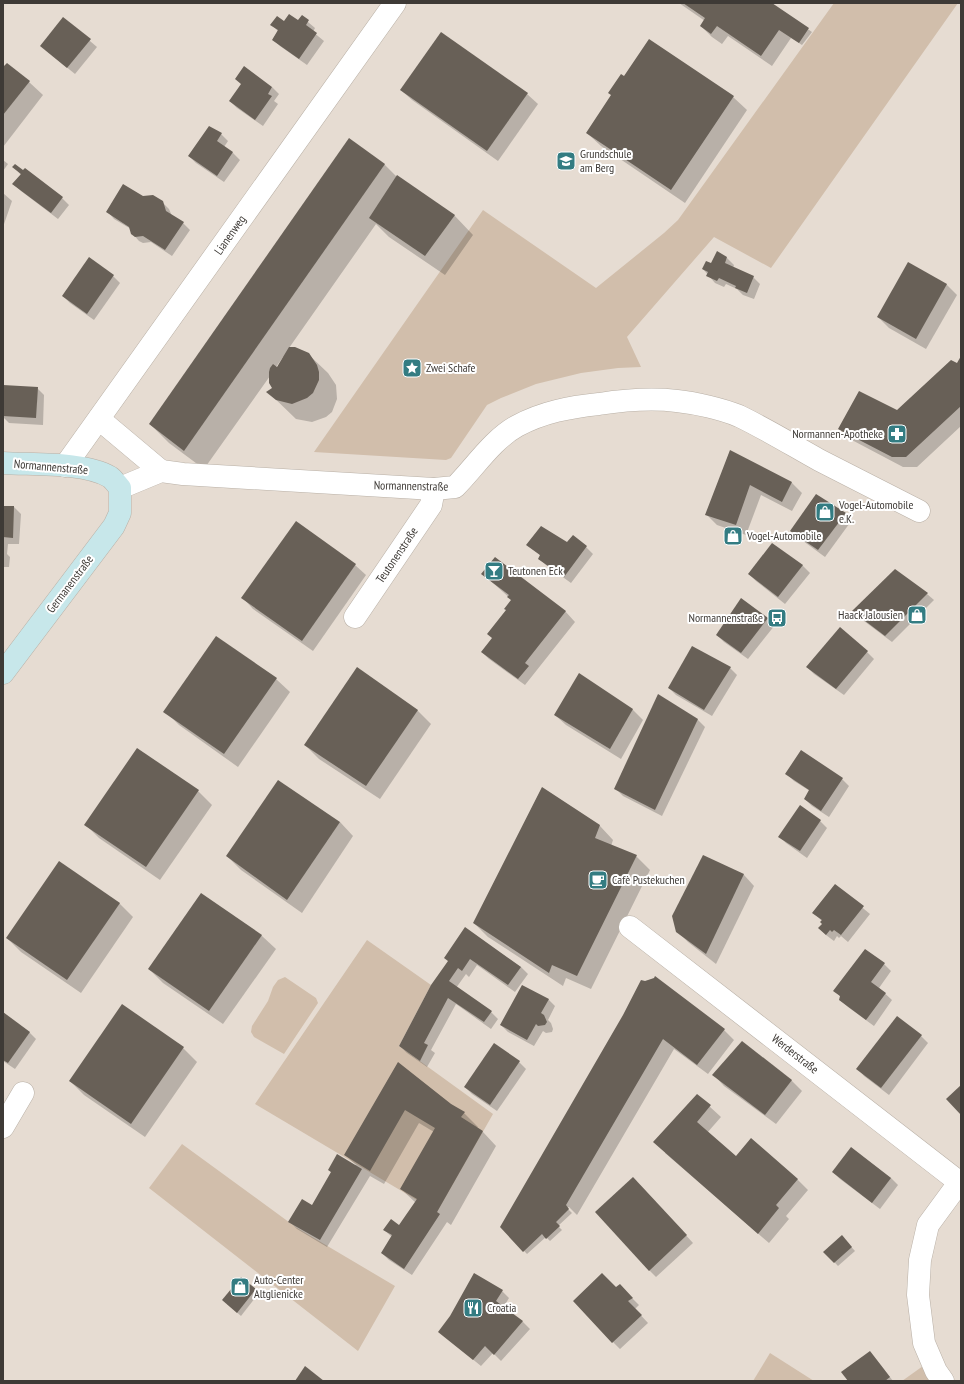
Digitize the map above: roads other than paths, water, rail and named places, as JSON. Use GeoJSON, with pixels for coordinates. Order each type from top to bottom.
{"type":"FeatureCollection","features":[{"type":"Feature","properties":{"kind":"street","name":"Lianenweg"},"geometry":{"type":"LineString","coordinates":[[65,466],[395,3]]}},
{"type":"Feature","properties":{"kind":"street","name":"Normannenstraße"},"geometry":{"type":"LineString","coordinates":[[161,471],[183,474],[434,489],[455,487],[498,439],[517,426],[559,410],[578,406],[628,400],[653,399],[678,401],[708,407],[738,416],[828,465],[919,511]]}},
{"type":"Feature","properties":{"kind":"street"},"geometry":{"type":"LineString","coordinates":[[99,419],[161,471],[120,488]]}},
{"type":"Feature","properties":{"kind":"street","name":"Normannenstraße"},"geometry":{"type":"LineString","coordinates":[[3,463],[83,468],[102,473],[112,478],[120,488]]}},
{"type":"Feature","properties":{"kind":"street","name":"Germanenstraße"},"geometry":{"type":"LineString","coordinates":[[3,673],[114,526],[120,513],[120,488]]}},
{"type":"Feature","properties":{"kind":"street","name":"Teutonenstraße"},"geometry":{"type":"LineString","coordinates":[[355,617],[431,505],[434,489]]}},
{"type":"Feature","properties":{"kind":"street","name":"Werderstraße"},"geometry":{"type":"LineString","coordinates":[[630,927],[960,1181]]}},
{"type":"Feature","properties":{"kind":"street"},"geometry":{"type":"LineString","coordinates":[[3,1127],[22,1093]]}},
{"type":"Feature","properties":{"kind":"street"},"geometry":{"type":"LineString","coordinates":[[943,1381],[936,1371],[924,1343],[918,1295],[920,1260],[928,1225],[960,1181]]}},
{"type":"Feature","properties":{"kind":"place","name":"Grundschule am Berg"},"geometry":{"type":"Point","coordinates":[566,161]}},
{"type":"Feature","properties":{"kind":"place","name":"Zwei Schafe"},"geometry":{"type":"Point","coordinates":[412,368]}},
{"type":"Feature","properties":{"kind":"place","name":"Normannen-Apotheke"},"geometry":{"type":"Point","coordinates":[897,434]}},
{"type":"Feature","properties":{"kind":"place","name":"Vogel-Automobile e.K."},"geometry":{"type":"Point","coordinates":[825,512]}},
{"type":"Feature","properties":{"kind":"place","name":"Vogel-Automobile"},"geometry":{"type":"Point","coordinates":[733,536]}},
{"type":"Feature","properties":{"kind":"place","name":"Teutonen Eck"},"geometry":{"type":"Point","coordinates":[494,571]}},
{"type":"Feature","properties":{"kind":"place","name":"Haack Jalousien"},"geometry":{"type":"Point","coordinates":[917,615]}},
{"type":"Feature","properties":{"kind":"place","name":"Normannenstraße"},"geometry":{"type":"Point","coordinates":[777,618]}},
{"type":"Feature","properties":{"kind":"place","name":"Cafè Pustekuchen"},"geometry":{"type":"Point","coordinates":[598,880]}},
{"type":"Feature","properties":{"kind":"place","name":"Auto-Center Altglienicke"},"geometry":{"type":"Point","coordinates":[240,1287]}},
{"type":"Feature","properties":{"kind":"place","name":"Croatia"},"geometry":{"type":"Point","coordinates":[473,1308]}}]}
